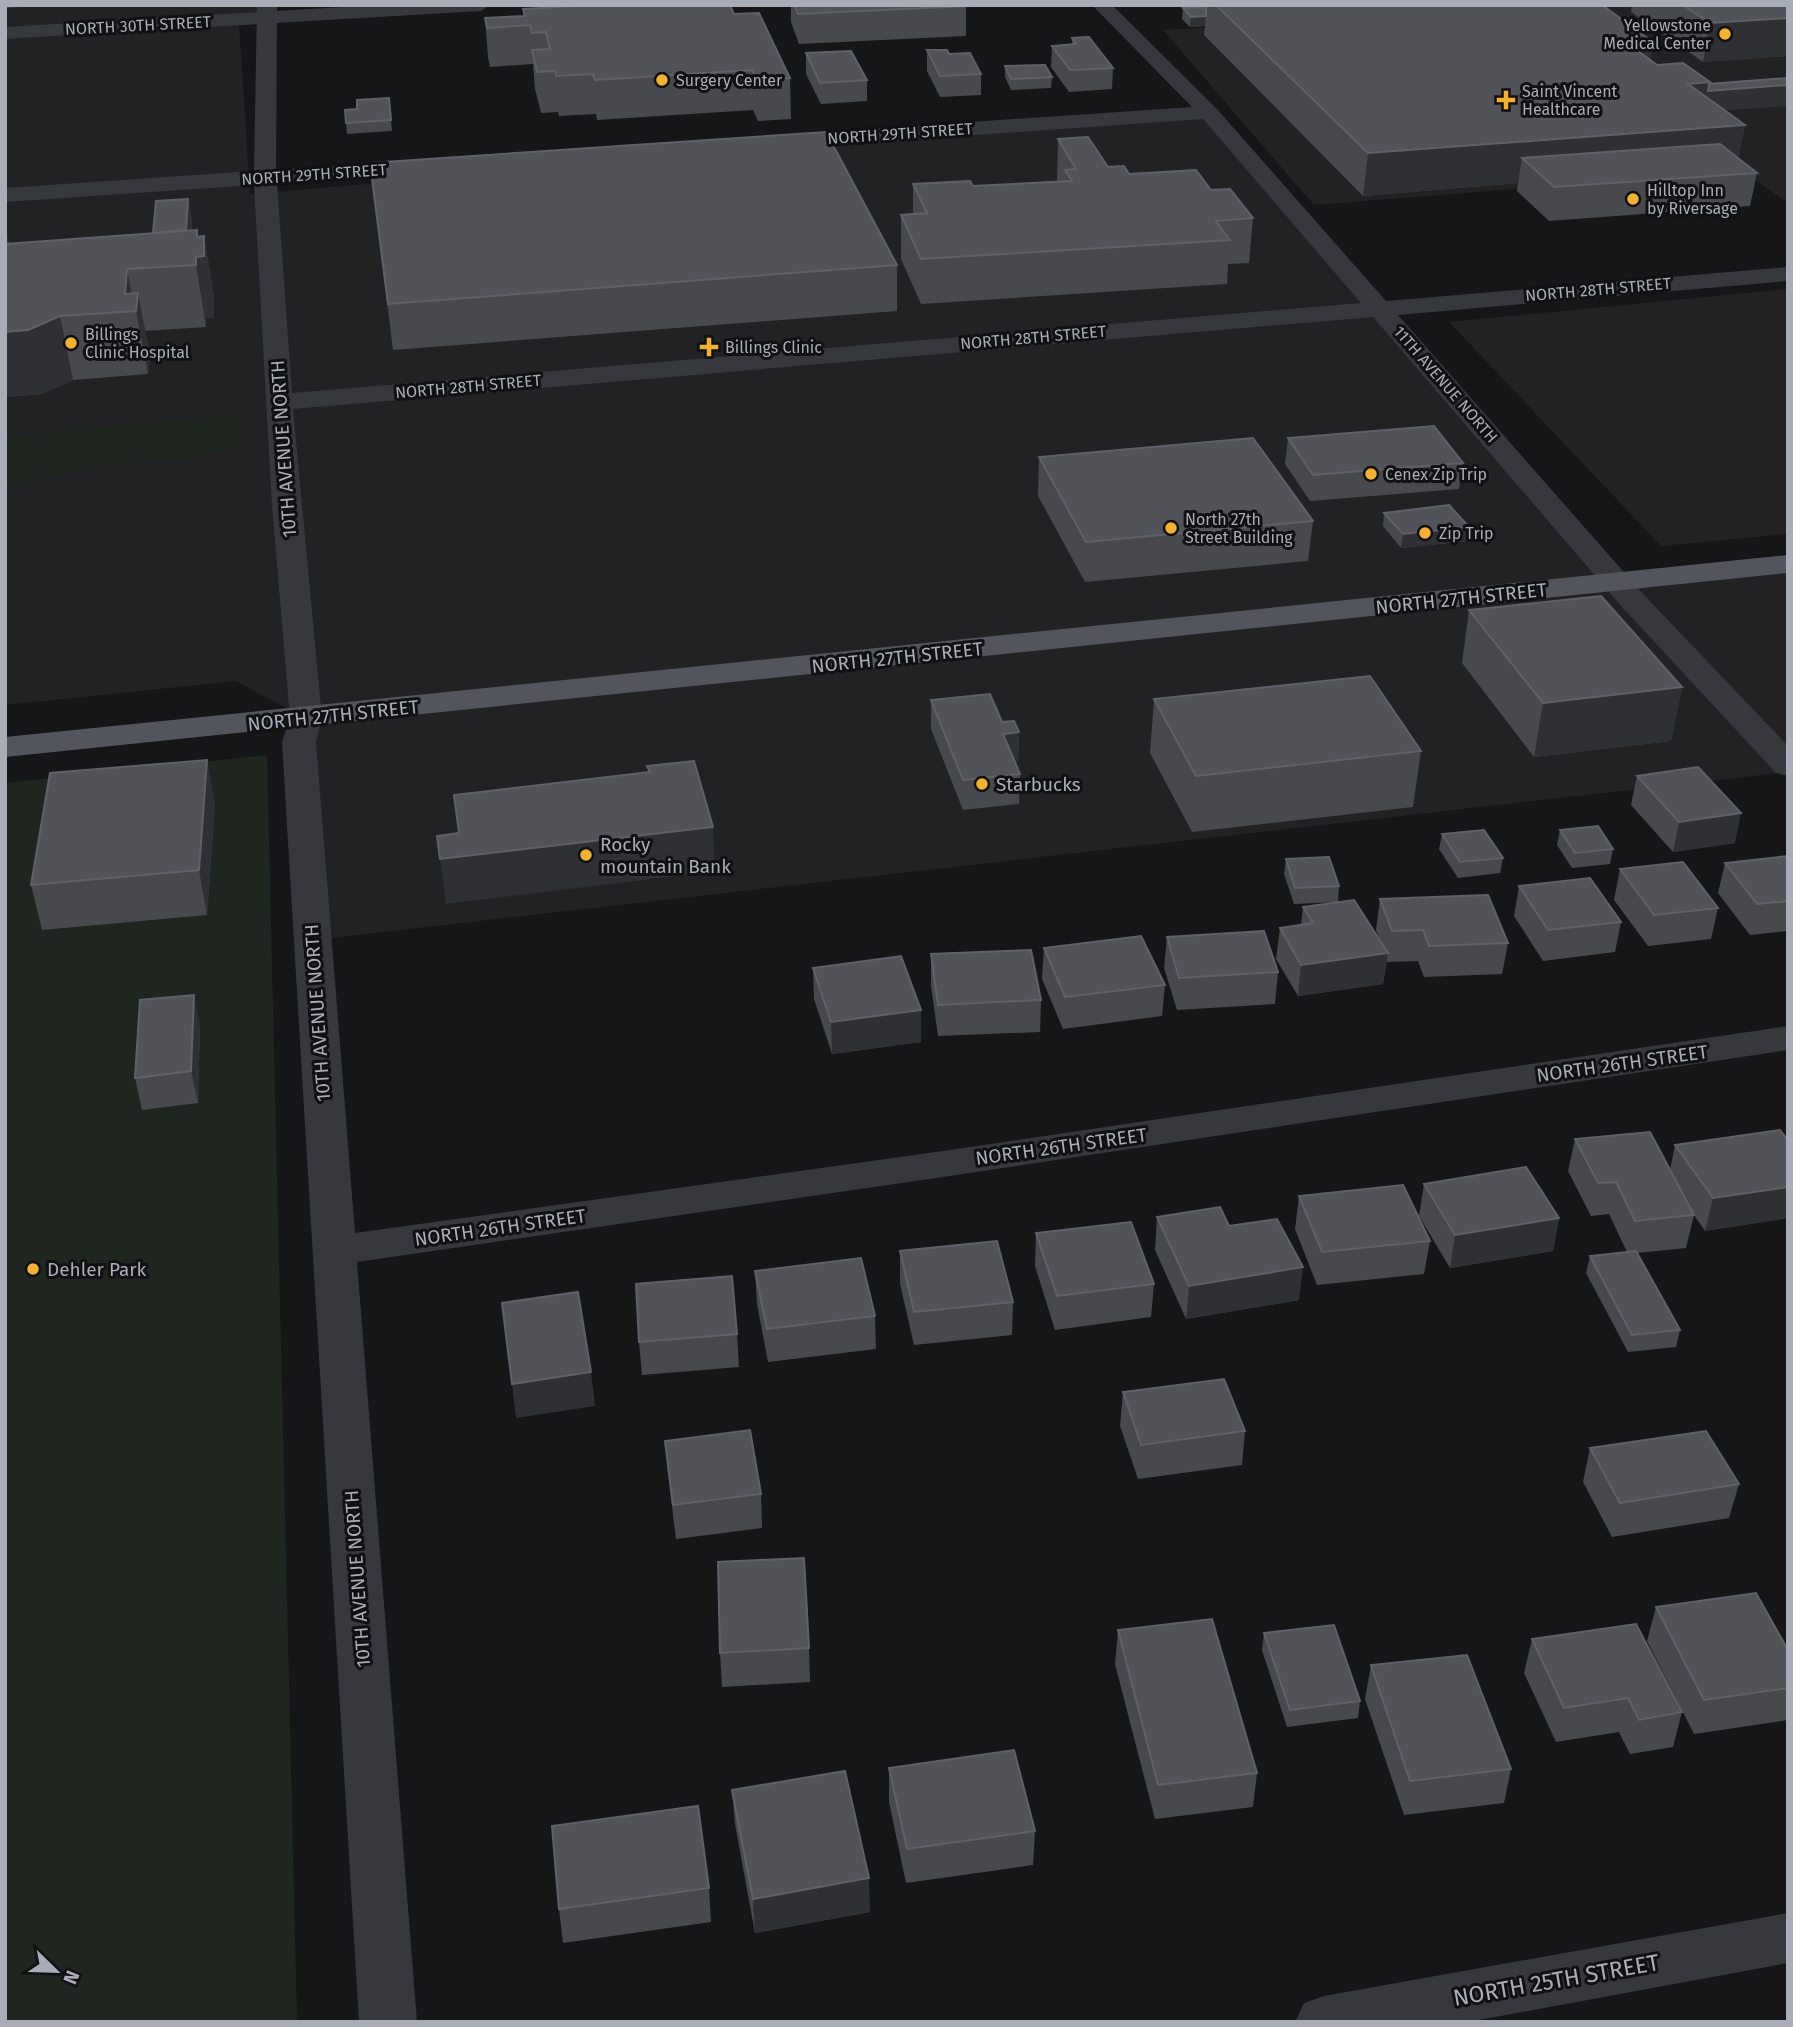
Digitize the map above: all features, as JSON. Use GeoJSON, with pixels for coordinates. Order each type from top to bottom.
{"type":"FeatureCollection","features":[{"type":"Feature","properties":{"kind":"main road","name":"NORTH 27TH STREET"},"geometry":{"type":"LineString","coordinates":[[5,747],[1788,564]]}},
{"type":"Feature","properties":{"kind":"street","name":"NORTH 30TH STREET"},"geometry":{"type":"LineString","coordinates":[[5,33],[267,12],[481,5]]}},
{"type":"Feature","properties":{"kind":"street","name":"11TH AVENUE NORTH"},"geometry":{"type":"LineString","coordinates":[[1101,5],[1209,112],[1618,582],[1788,766]]}},
{"type":"Feature","properties":{"kind":"street","name":"10TH AVENUE NORTH"},"geometry":{"type":"LineString","coordinates":[[267,12],[265,177],[293,592],[306,718],[299,742],[388,2022]]}},
{"type":"Feature","properties":{"kind":"street","name":"NORTH 29TH STREET"},"geometry":{"type":"LineString","coordinates":[[758,143],[1209,112]]}},
{"type":"Feature","properties":{"kind":"street","name":"NORTH 29TH STREET"},"geometry":{"type":"LineString","coordinates":[[5,195],[448,165]]}},
{"type":"Feature","properties":{"kind":"street","name":"NORTH 28TH STREET"},"geometry":{"type":"LineString","coordinates":[[279,402],[1788,274]]}},
{"type":"Feature","properties":{"kind":"street","name":"NORTH 26TH STREET"},"geometry":{"type":"LineString","coordinates":[[333,1251],[943,1164],[1788,1038]]}},
{"type":"Feature","properties":{"kind":"street","name":"NORTH 25TH STREET"},"geometry":{"type":"LineString","coordinates":[[1324,2022],[1788,1938]]}},
{"type":"Feature","properties":{"kind":"shaded area"},"geometry":{"type":"Polygon","coordinates":[[[5,5],[267,5],[268,18],[5,33],[5,5]]]}},
{"type":"Feature","properties":{"kind":"shaded area","name":"Saint Vincent Healthcare"},"geometry":{"type":"Polygon","coordinates":[[[1288,5],[1788,5],[1788,203],[1742,171],[1314,205],[1163,30],[1306,22],[1288,5]]]}},
{"type":"Feature","properties":{"kind":"shaded area","name":"Billings Clinic"},"geometry":{"type":"Polygon","coordinates":[[[239,24],[250,194],[1209,112],[1618,582],[1788,565],[1788,772],[312,940],[305,718],[236,681],[5,705],[5,39],[239,24]]]}},
{"type":"Feature","properties":{"kind":"shaded area"},"geometry":{"type":"Polygon","coordinates":[[[1788,289],[1788,534],[1661,546],[1449,322],[1788,289]]]}},
{"type":"Feature","properties":{"kind":"shaded area"},"geometry":{"type":"Polygon","coordinates":[[[232,415],[233,449],[183,461],[147,460],[135,464],[92,465],[41,479],[5,485],[5,436],[232,415]]]}},
{"type":"Feature","properties":{"kind":"shaded area"},"geometry":{"type":"Polygon","coordinates":[[[267,755],[297,2022],[5,2022],[5,783],[267,755]]]}},
{"type":"Feature","properties":{"kind":"building"},"geometry":{"type":"Polygon","coordinates":[[[594,5],[730,5],[734,14],[759,13],[790,78],[757,80],[752,70],[595,80],[593,74],[556,76],[555,71],[537,72],[532,50],[550,49],[546,32],[532,33],[530,25],[487,28],[485,18],[525,16],[523,9],[594,5]]]}},
{"type":"Feature","properties":{"kind":"building"},"geometry":{"type":"Polygon","coordinates":[[[795,5],[966,5],[967,6],[798,14],[795,5]]]}},
{"type":"Feature","properties":{"kind":"building"},"geometry":{"type":"Polygon","coordinates":[[[1216,5],[1602,5],[1653,42],[1627,43],[1657,65],[1683,63],[1710,82],[1688,84],[1745,125],[1368,153],[1216,5]]]}},
{"type":"Feature","properties":{"kind":"building"},"geometry":{"type":"Polygon","coordinates":[[[1683,5],[1788,5],[1788,18],[1710,23],[1683,5]]]}},
{"type":"Feature","properties":{"kind":"building"},"geometry":{"type":"Polygon","coordinates":[[[1206,7],[1206,16],[1191,17],[1183,8],[1206,7]]]}},
{"type":"Feature","properties":{"kind":"building"},"geometry":{"type":"Polygon","coordinates":[[[1089,37],[1113,68],[1070,70],[1052,46],[1076,44],[1072,38],[1089,37]]]}},
{"type":"Feature","properties":{"kind":"building"},"geometry":{"type":"Polygon","coordinates":[[[927,50],[947,50],[949,54],[970,53],[981,74],[940,76],[927,50]]]}},
{"type":"Feature","properties":{"kind":"building"},"geometry":{"type":"Polygon","coordinates":[[[851,51],[867,80],[820,83],[806,53],[851,51]]]}},
{"type":"Feature","properties":{"kind":"building"},"geometry":{"type":"Polygon","coordinates":[[[1045,65],[1052,77],[1011,79],[1005,66],[1045,65]]]}},
{"type":"Feature","properties":{"kind":"building"},"geometry":{"type":"Polygon","coordinates":[[[1788,78],[1788,85],[1708,91],[1709,84],[1788,78]]]}},
{"type":"Feature","properties":{"kind":"building"},"geometry":{"type":"Polygon","coordinates":[[[389,98],[391,120],[346,123],[345,110],[357,109],[357,100],[389,98]]]}},
{"type":"Feature","properties":{"kind":"building"},"geometry":{"type":"Polygon","coordinates":[[[826,132],[897,265],[388,304],[370,163],[826,132]]]}},
{"type":"Feature","properties":{"kind":"building"},"geometry":{"type":"Polygon","coordinates":[[[1088,137],[1108,167],[1124,166],[1129,174],[1196,170],[1211,190],[1230,189],[1253,218],[1216,221],[1230,240],[921,259],[901,215],[927,213],[913,184],[970,181],[973,186],[1072,181],[1065,170],[1076,169],[1058,139],[1088,137]]]}},
{"type":"Feature","properties":{"kind":"building"},"geometry":{"type":"Polygon","coordinates":[[[1720,144],[1757,173],[1554,187],[1522,158],[1720,144]]]}},
{"type":"Feature","properties":{"kind":"building"},"geometry":{"type":"Polygon","coordinates":[[[188,199],[186,230],[153,233],[156,201],[188,199]]]}},
{"type":"Feature","properties":{"kind":"building"},"geometry":{"type":"Polygon","coordinates":[[[197,230],[197,237],[204,236],[204,256],[196,257],[196,265],[127,269],[125,294],[138,293],[136,311],[60,316],[28,330],[5,332],[5,244],[197,230]]]}},
{"type":"Feature","properties":{"kind":"building"},"geometry":{"type":"Polygon","coordinates":[[[1434,426],[1463,463],[1313,475],[1288,438],[1434,426]]]}},
{"type":"Feature","properties":{"kind":"building"},"geometry":{"type":"Polygon","coordinates":[[[1253,438],[1313,521],[1086,542],[1039,457],[1253,438]]]}},
{"type":"Feature","properties":{"kind":"building"},"geometry":{"type":"Polygon","coordinates":[[[1449,505],[1469,527],[1403,534],[1384,513],[1449,505]]]}},
{"type":"Feature","properties":{"kind":"building"},"geometry":{"type":"Polygon","coordinates":[[[1601,596],[1682,687],[1543,703],[1469,610],[1601,596]]]}},
{"type":"Feature","properties":{"kind":"building"},"geometry":{"type":"Polygon","coordinates":[[[1370,676],[1421,751],[1196,776],[1154,699],[1370,676]]]}},
{"type":"Feature","properties":{"kind":"building"},"geometry":{"type":"Polygon","coordinates":[[[990,694],[1002,722],[1014,721],[1019,732],[1003,734],[1020,774],[963,780],[931,700],[990,694]]]}},
{"type":"Feature","properties":{"kind":"building"},"geometry":{"type":"Polygon","coordinates":[[[207,760],[199,870],[31,885],[50,773],[207,760]]]}},
{"type":"Feature","properties":{"kind":"building"},"geometry":{"type":"Polygon","coordinates":[[[694,761],[713,827],[440,859],[437,836],[459,833],[454,795],[650,772],[647,766],[694,761]]]}},
{"type":"Feature","properties":{"kind":"building"},"geometry":{"type":"Polygon","coordinates":[[[1698,767],[1741,813],[1679,822],[1637,776],[1698,767]]]}},
{"type":"Feature","properties":{"kind":"building"},"geometry":{"type":"Polygon","coordinates":[[[1598,826],[1613,849],[1575,853],[1560,830],[1598,826]]]}},
{"type":"Feature","properties":{"kind":"building"},"geometry":{"type":"Polygon","coordinates":[[[1484,830],[1503,858],[1460,862],[1442,834],[1484,830]]]}},
{"type":"Feature","properties":{"kind":"building"},"geometry":{"type":"Polygon","coordinates":[[[1788,856],[1788,901],[1757,904],[1725,863],[1788,856]]]}},
{"type":"Feature","properties":{"kind":"building"},"geometry":{"type":"Polygon","coordinates":[[[1329,857],[1339,886],[1295,888],[1286,859],[1329,857]]]}},
{"type":"Feature","properties":{"kind":"building"},"geometry":{"type":"Polygon","coordinates":[[[1683,862],[1718,908],[1654,915],[1620,869],[1683,862]]]}},
{"type":"Feature","properties":{"kind":"building"},"geometry":{"type":"Polygon","coordinates":[[[1590,878],[1621,922],[1548,930],[1519,886],[1590,878]]]}},
{"type":"Feature","properties":{"kind":"building"},"geometry":{"type":"Polygon","coordinates":[[[1488,895],[1508,943],[1429,946],[1423,930],[1392,931],[1380,899],[1488,895]]]}},
{"type":"Feature","properties":{"kind":"building"},"geometry":{"type":"Polygon","coordinates":[[[1354,900],[1388,953],[1301,965],[1280,928],[1313,923],[1303,907],[1354,900]]]}},
{"type":"Feature","properties":{"kind":"building"},"geometry":{"type":"Polygon","coordinates":[[[1264,931],[1278,972],[1179,978],[1167,937],[1264,931]]]}},
{"type":"Feature","properties":{"kind":"building"},"geometry":{"type":"Polygon","coordinates":[[[1141,936],[1165,985],[1065,997],[1044,948],[1141,936]]]}},
{"type":"Feature","properties":{"kind":"building"},"geometry":{"type":"Polygon","coordinates":[[[1031,950],[1041,1000],[938,1005],[931,954],[1031,950]]]}},
{"type":"Feature","properties":{"kind":"building"},"geometry":{"type":"Polygon","coordinates":[[[901,956],[921,1010],[831,1022],[813,968],[901,956]]]}},
{"type":"Feature","properties":{"kind":"building"},"geometry":{"type":"Polygon","coordinates":[[[194,995],[191,1071],[135,1078],[140,1000],[194,995]]]}},
{"type":"Feature","properties":{"kind":"building"},"geometry":{"type":"Polygon","coordinates":[[[1780,1130],[1788,1140],[1788,1187],[1713,1198],[1675,1145],[1780,1130]]]}},
{"type":"Feature","properties":{"kind":"building"},"geometry":{"type":"Polygon","coordinates":[[[1650,1132],[1694,1215],[1635,1221],[1616,1182],[1598,1183],[1575,1139],[1650,1132]]]}},
{"type":"Feature","properties":{"kind":"building"},"geometry":{"type":"Polygon","coordinates":[[[1526,1167],[1559,1218],[1455,1235],[1424,1184],[1526,1167]]]}},
{"type":"Feature","properties":{"kind":"building"},"geometry":{"type":"Polygon","coordinates":[[[1403,1185],[1430,1241],[1322,1252],[1299,1196],[1403,1185]]]}},
{"type":"Feature","properties":{"kind":"building"},"geometry":{"type":"Polygon","coordinates":[[[1220,1207],[1229,1226],[1277,1219],[1303,1267],[1189,1286],[1157,1217],[1220,1207]]]}},
{"type":"Feature","properties":{"kind":"building"},"geometry":{"type":"Polygon","coordinates":[[[1131,1222],[1154,1284],[1057,1296],[1036,1233],[1131,1222]]]}},
{"type":"Feature","properties":{"kind":"building"},"geometry":{"type":"Polygon","coordinates":[[[997,1241],[1013,1302],[914,1312],[900,1251],[997,1241]]]}},
{"type":"Feature","properties":{"kind":"building"},"geometry":{"type":"Polygon","coordinates":[[[1636,1251],[1680,1330],[1632,1335],[1590,1256],[1636,1251]]]}},
{"type":"Feature","properties":{"kind":"building"},"geometry":{"type":"Polygon","coordinates":[[[861,1258],[875,1316],[767,1329],[755,1271],[861,1258]]]}},
{"type":"Feature","properties":{"kind":"building"},"geometry":{"type":"Polygon","coordinates":[[[732,1276],[737,1334],[639,1342],[636,1284],[732,1276]]]}},
{"type":"Feature","properties":{"kind":"building"},"geometry":{"type":"Polygon","coordinates":[[[578,1292],[591,1372],[512,1384],[502,1303],[578,1292]]]}},
{"type":"Feature","properties":{"kind":"building"},"geometry":{"type":"Polygon","coordinates":[[[1224,1379],[1245,1431],[1141,1445],[1123,1392],[1224,1379]]]}},
{"type":"Feature","properties":{"kind":"building"},"geometry":{"type":"Polygon","coordinates":[[[750,1430],[761,1494],[673,1505],[665,1441],[750,1430]]]}},
{"type":"Feature","properties":{"kind":"building"},"geometry":{"type":"Polygon","coordinates":[[[1706,1431],[1739,1484],[1620,1503],[1590,1448],[1706,1431]]]}},
{"type":"Feature","properties":{"kind":"building"},"geometry":{"type":"Polygon","coordinates":[[[804,1558],[809,1648],[720,1653],[718,1562],[804,1558]]]}},
{"type":"Feature","properties":{"kind":"building"},"geometry":{"type":"Polygon","coordinates":[[[1756,1593],[1788,1650],[1788,1688],[1704,1700],[1656,1607],[1756,1593]]]}},
{"type":"Feature","properties":{"kind":"building"},"geometry":{"type":"Polygon","coordinates":[[[1212,1619],[1257,1773],[1158,1785],[1118,1630],[1212,1619]]]}},
{"type":"Feature","properties":{"kind":"building"},"geometry":{"type":"Polygon","coordinates":[[[1636,1624],[1682,1712],[1639,1720],[1628,1698],[1564,1708],[1532,1639],[1636,1624]]]}},
{"type":"Feature","properties":{"kind":"building"},"geometry":{"type":"Polygon","coordinates":[[[1334,1625],[1360,1701],[1290,1710],[1264,1633],[1334,1625]]]}},
{"type":"Feature","properties":{"kind":"building"},"geometry":{"type":"Polygon","coordinates":[[[1467,1655],[1511,1769],[1410,1781],[1371,1665],[1467,1655]]]}},
{"type":"Feature","properties":{"kind":"building"},"geometry":{"type":"Polygon","coordinates":[[[1014,1750],[1035,1831],[907,1849],[889,1768],[1014,1750]]]}},
{"type":"Feature","properties":{"kind":"building"},"geometry":{"type":"Polygon","coordinates":[[[845,1771],[869,1878],[753,1899],[732,1790],[845,1771]]]}},
{"type":"Feature","properties":{"kind":"building"},"geometry":{"type":"Polygon","coordinates":[[[698,1806],[709,1888],[559,1909],[552,1826],[698,1806]]]}},
{"type":"Feature","properties":{"kind":"place","name":"Yellowstone Medical Center"},"geometry":{"type":"Point","coordinates":[1725,34]}},
{"type":"Feature","properties":{"kind":"place","name":"Surgery Center"},"geometry":{"type":"Point","coordinates":[662,80]}},
{"type":"Feature","properties":{"kind":"place","name":"Saint Vincent Healthcare"},"geometry":{"type":"Point","coordinates":[1506,100]}},
{"type":"Feature","properties":{"kind":"place","name":"Hilltop Inn by Riversage"},"geometry":{"type":"Point","coordinates":[1633,199]}},
{"type":"Feature","properties":{"kind":"place","name":"Billings Clinic Hospital"},"geometry":{"type":"Point","coordinates":[71,343]}},
{"type":"Feature","properties":{"kind":"place","name":"Billings Clinic"},"geometry":{"type":"Point","coordinates":[709,347]}},
{"type":"Feature","properties":{"kind":"place","name":"Cenex Zip Trip"},"geometry":{"type":"Point","coordinates":[1371,474]}},
{"type":"Feature","properties":{"kind":"place","name":"North 27th Street Building"},"geometry":{"type":"Point","coordinates":[1171,528]}},
{"type":"Feature","properties":{"kind":"place","name":"Zip Trip"},"geometry":{"type":"Point","coordinates":[1425,533]}},
{"type":"Feature","properties":{"kind":"place","name":"Starbucks"},"geometry":{"type":"Point","coordinates":[982,784]}},
{"type":"Feature","properties":{"kind":"place","name":"Rocky mountain Bank"},"geometry":{"type":"Point","coordinates":[586,855]}},
{"type":"Feature","properties":{"kind":"place","name":"Dehler Park"},"geometry":{"type":"Point","coordinates":[33,1269]}}]}
